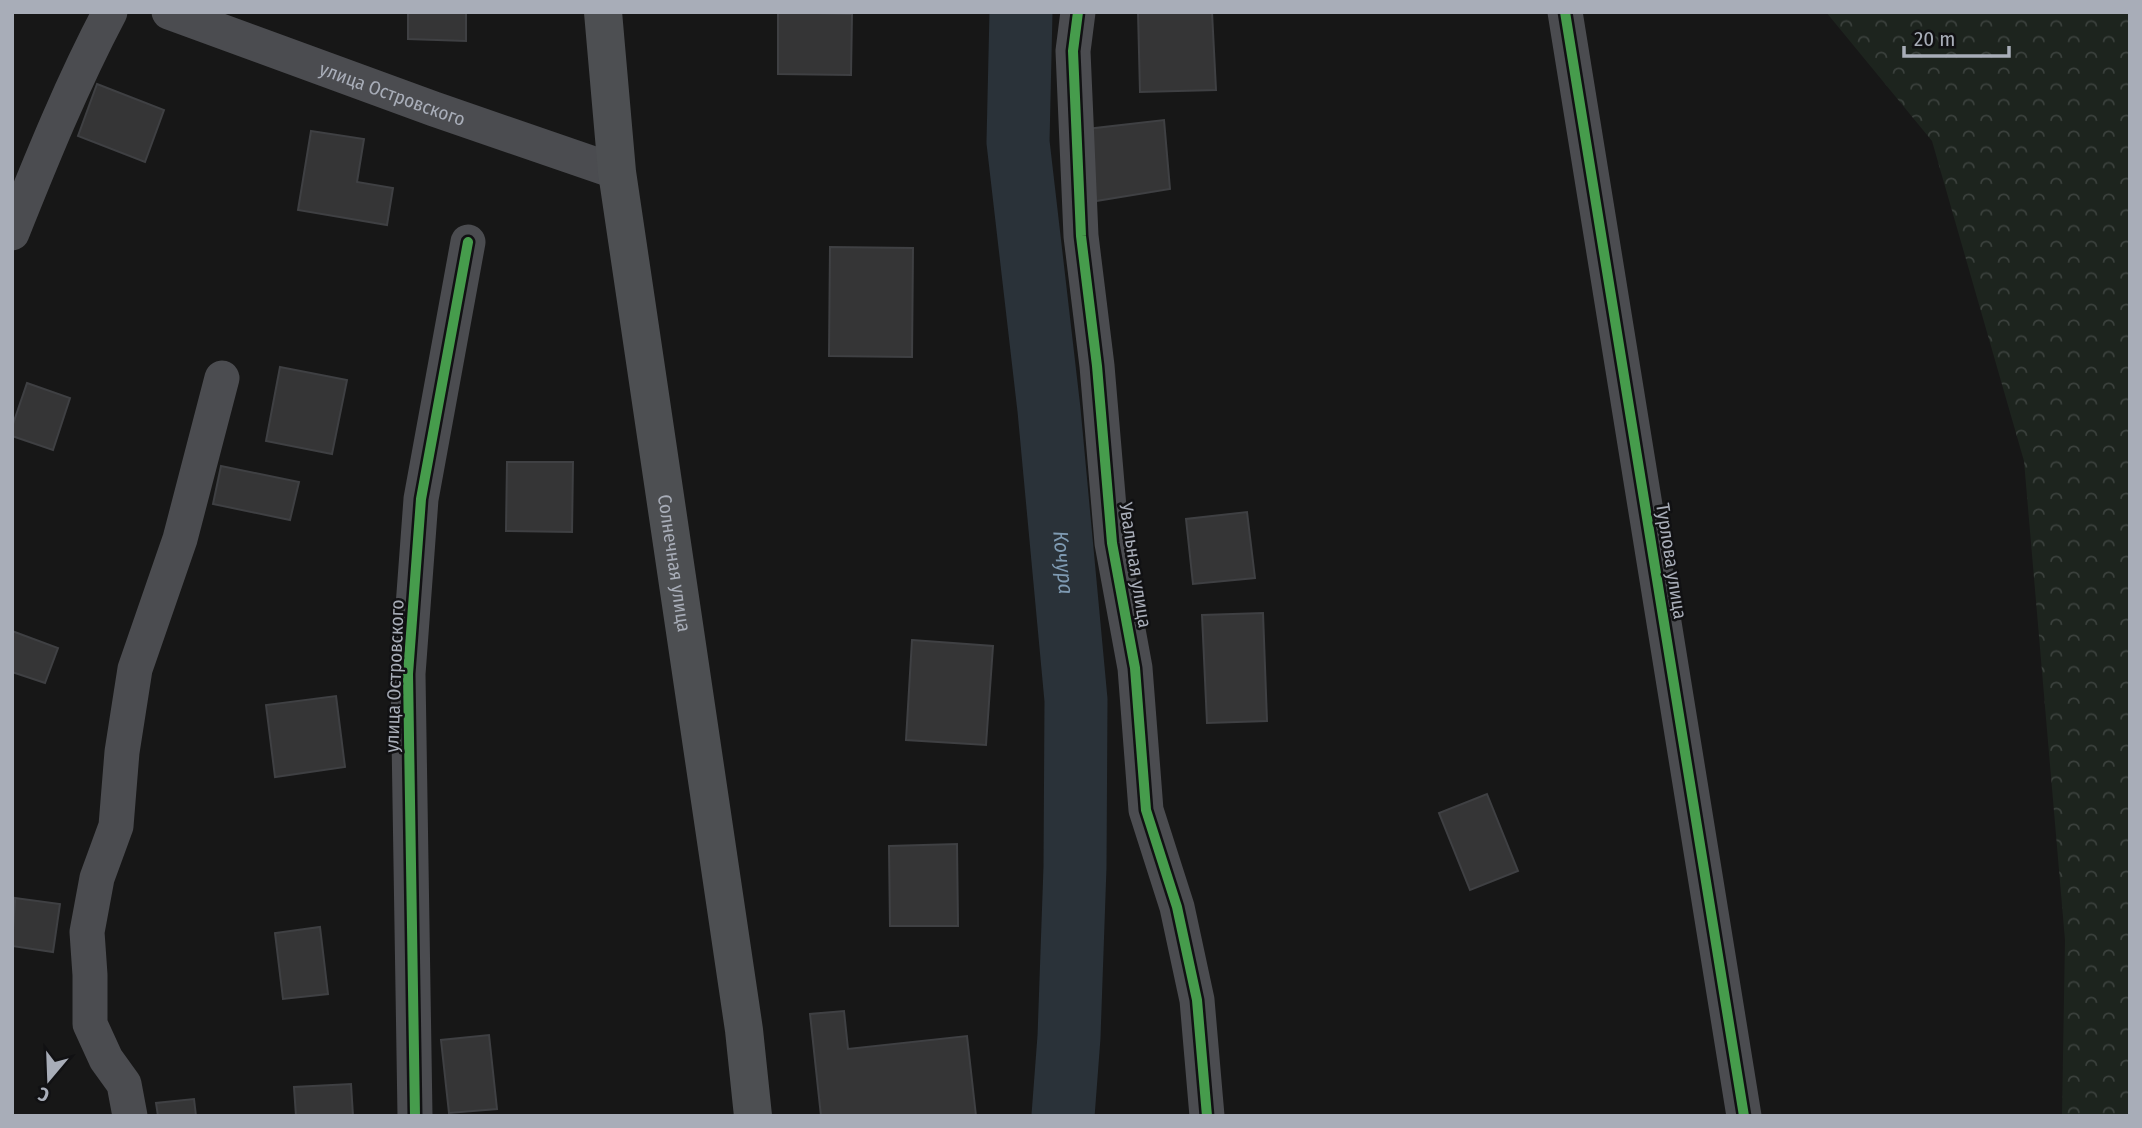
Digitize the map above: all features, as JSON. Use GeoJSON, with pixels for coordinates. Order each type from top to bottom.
{"type":"FeatureCollection","features":[{"type":"Feature","properties":{"kind":"main road","name":"Солнечная улица"},"geometry":{"type":"LineString","coordinates":[[603,12],[617,172],[744,1030],[753,1116]]}},
{"type":"Feature","properties":{"kind":"street"},"geometry":{"type":"LineString","coordinates":[[12,233],[81,69],[110,12]]}},
{"type":"Feature","properties":{"kind":"street","name":"улица Островского"},"geometry":{"type":"LineString","coordinates":[[169,12],[434,109],[617,172]]}},
{"type":"Feature","properties":{"kind":"street","name":"Увальная улица"},"geometry":{"type":"LineString","coordinates":[[1078,12],[1073,51],[1081,236],[1097,366],[1112,543],[1135,668],[1146,810],[1177,907],[1197,1000],[1207,1116]]}},
{"type":"Feature","properties":{"kind":"street","name":"Турлова улица"},"geometry":{"type":"LineString","coordinates":[[1565,12],[1744,1116]]}},
{"type":"Feature","properties":{"kind":"street","name":"улица Островского"},"geometry":{"type":"LineString","coordinates":[[415,1116],[408,674],[421,499],[467,242]]}},
{"type":"Feature","properties":{"kind":"street"},"geometry":{"type":"LineString","coordinates":[[130,1116],[124,1084],[106,1059],[90,1024],[87,932],[97,878],[116,826],[122,752],[135,669],[180,539],[222,377]]}},
{"type":"Feature","properties":{"kind":"green space"},"geometry":{"type":"Polygon","coordinates":[[[1826,12],[2130,12],[2130,1116],[2062,1116],[2065,940],[2024,461],[1932,141],[1826,12]]]}},
{"type":"Feature","properties":{"kind":"building"},"geometry":{"type":"Polygon","coordinates":[[[408,12],[466,12],[466,41],[408,39],[408,12]]]}},
{"type":"Feature","properties":{"kind":"building"},"geometry":{"type":"Polygon","coordinates":[[[778,12],[852,14],[851,75],[778,74],[778,12]]]}},
{"type":"Feature","properties":{"kind":"building"},"geometry":{"type":"Polygon","coordinates":[[[1138,12],[1212,12],[1216,90],[1140,92],[1138,12]]]}},
{"type":"Feature","properties":{"kind":"building"},"geometry":{"type":"Polygon","coordinates":[[[97,84],[164,110],[145,162],[78,136],[97,84]]]}},
{"type":"Feature","properties":{"kind":"building"},"geometry":{"type":"Polygon","coordinates":[[[1164,120],[1170,189],[1096,201],[1087,129],[1164,120]]]}},
{"type":"Feature","properties":{"kind":"building"},"geometry":{"type":"Polygon","coordinates":[[[311,131],[364,139],[357,182],[393,188],[387,225],[298,210],[311,131]]]}},
{"type":"Feature","properties":{"kind":"building"},"geometry":{"type":"Polygon","coordinates":[[[830,247],[913,248],[912,357],[829,356],[830,247]]]}},
{"type":"Feature","properties":{"kind":"building"},"geometry":{"type":"Polygon","coordinates":[[[280,367],[347,380],[332,454],[266,441],[280,367]]]}},
{"type":"Feature","properties":{"kind":"building"},"geometry":{"type":"Polygon","coordinates":[[[27,383],[70,398],[53,450],[12,436],[12,427],[27,383]]]}},
{"type":"Feature","properties":{"kind":"building"},"geometry":{"type":"Polygon","coordinates":[[[507,462],[573,462],[572,532],[506,531],[507,462]]]}},
{"type":"Feature","properties":{"kind":"building"},"geometry":{"type":"Polygon","coordinates":[[[221,466],[299,482],[290,520],[213,504],[221,466]]]}},
{"type":"Feature","properties":{"kind":"building"},"geometry":{"type":"Polygon","coordinates":[[[1247,512],[1255,578],[1193,584],[1186,519],[1247,512]]]}},
{"type":"Feature","properties":{"kind":"building"},"geometry":{"type":"Polygon","coordinates":[[[1263,613],[1267,721],[1207,723],[1202,615],[1263,613]]]}},
{"type":"Feature","properties":{"kind":"building"},"geometry":{"type":"Polygon","coordinates":[[[12,631],[58,648],[45,683],[12,672],[12,631]]]}},
{"type":"Feature","properties":{"kind":"building"},"geometry":{"type":"Polygon","coordinates":[[[912,640],[993,646],[986,745],[906,740],[912,640]]]}},
{"type":"Feature","properties":{"kind":"building"},"geometry":{"type":"Polygon","coordinates":[[[336,696],[345,767],[275,777],[266,705],[336,696]]]}},
{"type":"Feature","properties":{"kind":"building"},"geometry":{"type":"Polygon","coordinates":[[[1487,794],[1518,871],[1470,890],[1439,813],[1487,794]]]}},
{"type":"Feature","properties":{"kind":"building"},"geometry":{"type":"Polygon","coordinates":[[[957,844],[958,926],[890,926],[889,846],[957,844]]]}},
{"type":"Feature","properties":{"kind":"building"},"geometry":{"type":"Polygon","coordinates":[[[15,898],[60,904],[53,952],[12,946],[15,898]]]}},
{"type":"Feature","properties":{"kind":"building"},"geometry":{"type":"Polygon","coordinates":[[[320,927],[328,994],[283,999],[275,933],[320,927]]]}},
{"type":"Feature","properties":{"kind":"building"},"geometry":{"type":"Polygon","coordinates":[[[844,1011],[848,1049],[967,1036],[976,1116],[821,1116],[810,1014],[844,1011]]]}},
{"type":"Feature","properties":{"kind":"building"},"geometry":{"type":"Polygon","coordinates":[[[489,1035],[497,1109],[449,1113],[441,1040],[489,1035]]]}},
{"type":"Feature","properties":{"kind":"building"},"geometry":{"type":"Polygon","coordinates":[[[351,1084],[353,1116],[296,1116],[294,1087],[351,1084]]]}},
{"type":"Feature","properties":{"kind":"building"},"geometry":{"type":"Polygon","coordinates":[[[194,1099],[196,1116],[158,1116],[156,1103],[194,1099]]]}},
{"type":"Feature","properties":{"kind":"waterway","name":"Кочура"},"geometry":{"type":"LineString","coordinates":[[1021,12],[1018,142],[1049,410],[1076,700],[1075,867],[1069,1037],[1063,1116]]}},
{"type":"Feature","properties":{"kind":"cycle path"},"geometry":{"type":"LineString","coordinates":[[1078,12],[1073,51],[1081,236],[1097,366],[1112,543],[1135,668],[1146,810],[1177,907],[1197,1000],[1207,1116]]}},
{"type":"Feature","properties":{"kind":"cycle path"},"geometry":{"type":"LineString","coordinates":[[1565,12],[1744,1116]]}},
{"type":"Feature","properties":{"kind":"cycle path"},"geometry":{"type":"LineString","coordinates":[[415,1116],[408,674],[421,499],[468,242]]}}]}
